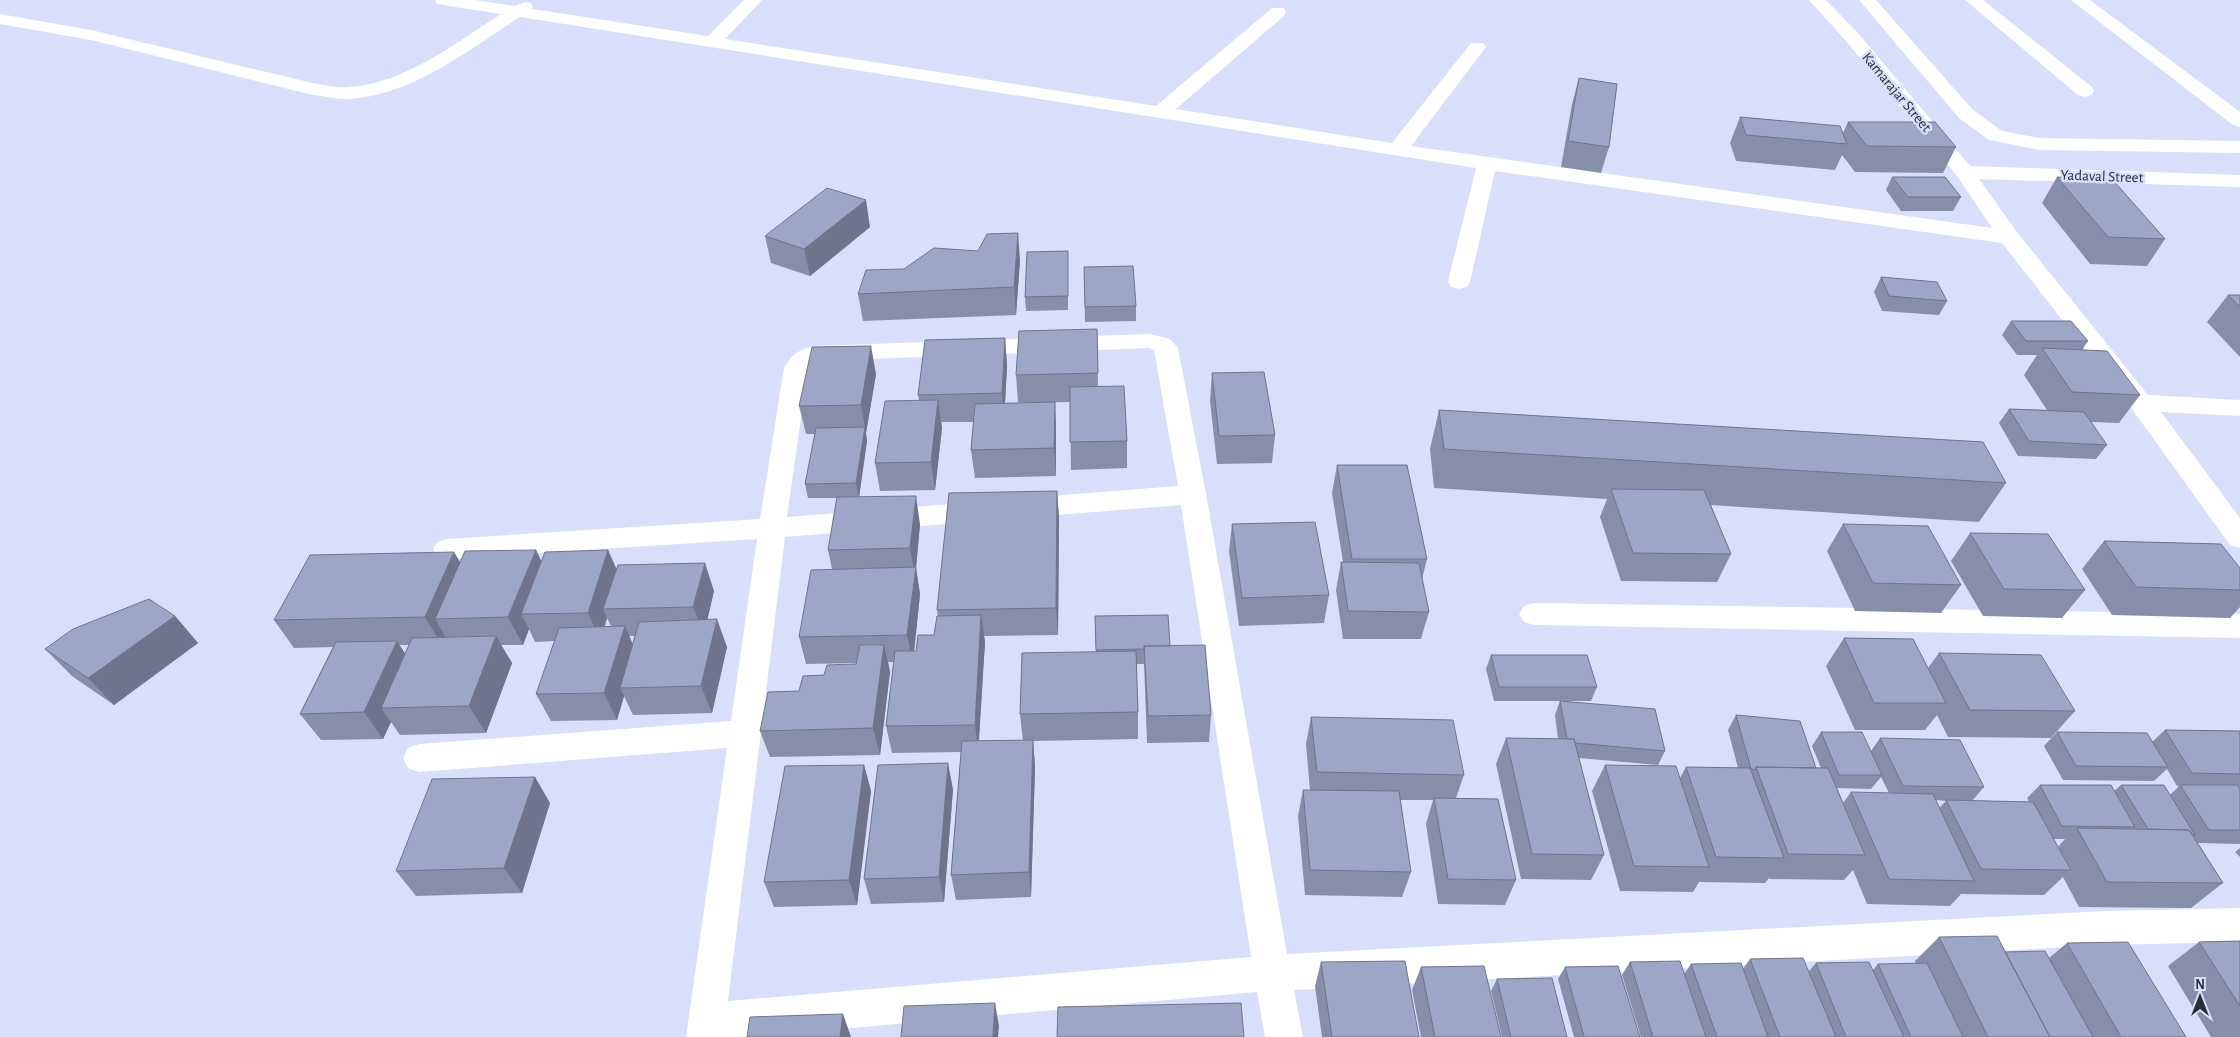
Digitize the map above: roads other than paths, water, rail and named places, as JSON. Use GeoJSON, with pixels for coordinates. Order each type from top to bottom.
{"type":"FeatureCollection","features":[{"type":"Feature","properties":{"kind":"street"},"geometry":{"type":"LineString","coordinates":[[443,0],[527,6],[712,42],[1397,150],[2009,237]]}},
{"type":"Feature","properties":{"kind":"street"},"geometry":{"type":"LineString","coordinates":[[712,42],[754,0]]}},
{"type":"Feature","properties":{"kind":"street","name":"Kamarajar Street"},"geometry":{"type":"LineString","coordinates":[[1816,0],[1852,37],[1964,172],[2009,237],[2141,403],[2240,538]]}},
{"type":"Feature","properties":{"kind":"street"},"geometry":{"type":"LineString","coordinates":[[1867,0],[1966,114],[1996,136],[2039,144],[2240,147]]}},
{"type":"Feature","properties":{"kind":"street"},"geometry":{"type":"LineString","coordinates":[[1973,0],[2085,91]]}},
{"type":"Feature","properties":{"kind":"street"},"geometry":{"type":"LineString","coordinates":[[2079,0],[2240,121]]}},
{"type":"Feature","properties":{"kind":"street"},"geometry":{"type":"LineString","coordinates":[[0,19],[91,35],[313,89],[347,93],[375,89],[418,74],[527,6]]}},
{"type":"Feature","properties":{"kind":"street"},"geometry":{"type":"LineString","coordinates":[[1161,112],[1278,12]]}},
{"type":"Feature","properties":{"kind":"street"},"geometry":{"type":"LineString","coordinates":[[1397,150],[1477,47]]}},
{"type":"Feature","properties":{"kind":"street"},"geometry":{"type":"LineString","coordinates":[[1459,282],[1487,164]]}},
{"type":"Feature","properties":{"kind":"street","name":"Yadaval Street"},"geometry":{"type":"LineString","coordinates":[[1964,172],[2240,181]]}},
{"type":"Feature","properties":{"kind":"street"},"geometry":{"type":"LineString","coordinates":[[1284,1037],[1272,973],[1193,494],[1166,348],[1162,344],[1149,341],[814,354],[802,359],[796,368],[772,528],[706,1029],[1272,973],[2105,928],[2240,926]]}},
{"type":"Feature","properties":{"kind":"street"},"geometry":{"type":"LineString","coordinates":[[2141,403],[2240,408]]}},
{"type":"Feature","properties":{"kind":"street"},"geometry":{"type":"LineString","coordinates":[[447,549],[772,528],[1193,494]]}},
{"type":"Feature","properties":{"kind":"street"},"geometry":{"type":"LineString","coordinates":[[1534,614],[1777,620],[2240,626]]}},
{"type":"Feature","properties":{"kind":"street"},"geometry":{"type":"LineString","coordinates":[[419,758],[745,733]]}},
{"type":"Feature","properties":{"kind":"street"},"geometry":{"type":"LineString","coordinates":[[2105,928],[2126,961]]}}]}
